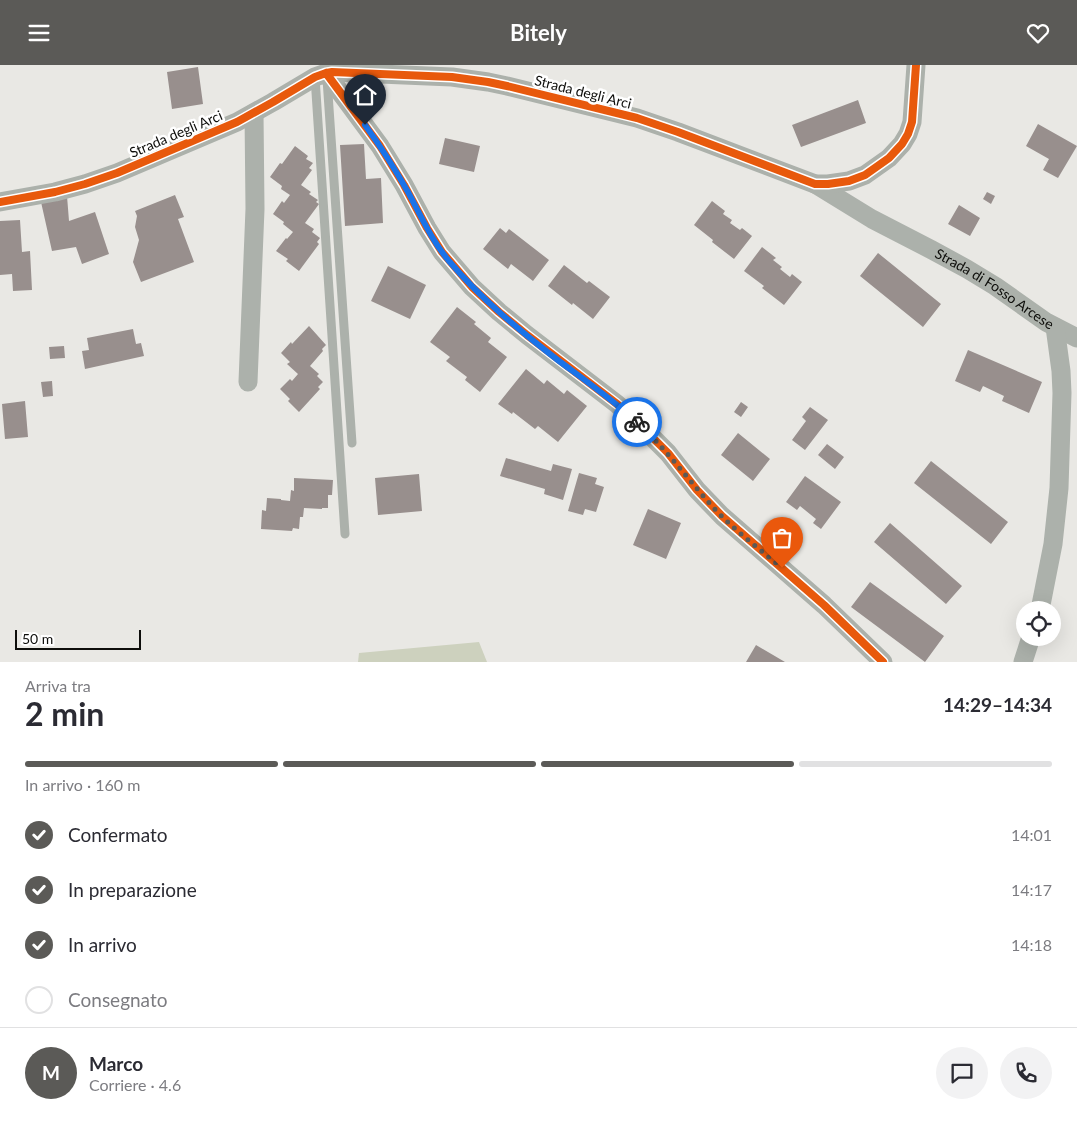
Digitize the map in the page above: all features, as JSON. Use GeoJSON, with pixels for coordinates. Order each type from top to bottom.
{"type":"FeatureCollection","features":[{"type":"Feature","properties":{"kind":"street","name":"Strada degli Arci"},"geometry":{"type":"LineString","coordinates":[[0,202],[55,192],[102,179],[215,132],[254,113],[321,75],[435,76],[498,84],[637,118],[815,184],[842,183],[857,178],[881,165],[906,139],[912,122],[916,65]]}},
{"type":"Feature","properties":{"kind":"street"},"geometry":{"type":"LineString","coordinates":[[321,75],[380,146],[442,252],[472,287],[527,335],[617,404],[637,422],[668,453],[697,490],[722,516],[824,605],[883,662]]}},
{"type":"Feature","properties":{"kind":"street"},"geometry":{"type":"LineString","coordinates":[[248,382],[255,216],[254,113]]}},
{"type":"Feature","properties":{"kind":"street","name":"Strada di Fosso Arcese"},"geometry":{"type":"LineString","coordinates":[[815,184],[872,219],[973,273],[1037,317],[1055,327],[1062,393],[1059,488],[1053,544],[1042,601]]}},
{"type":"Feature","properties":{"kind":"street"},"geometry":{"type":"LineString","coordinates":[[1055,327],[1077,338]]}},
{"type":"Feature","properties":{"kind":"street"},"geometry":{"type":"LineString","coordinates":[[1023,662],[1028,646]]}},
{"type":"Feature","properties":{"kind":"lane"},"geometry":{"type":"LineString","coordinates":[[321,75],[352,443]]}},
{"type":"Feature","properties":{"kind":"lane"},"geometry":{"type":"LineString","coordinates":[[321,75],[345,534]]}},
{"type":"Feature","properties":{"kind":"green space"},"geometry":{"type":"Polygon","coordinates":[[[479,642],[487,662],[358,662],[359,653],[479,642]]]}},
{"type":"Feature","properties":{"kind":"building"},"geometry":{"type":"Polygon","coordinates":[[[198,67],[203,104],[172,109],[167,72],[198,67]]]}},
{"type":"Feature","properties":{"kind":"building"},"geometry":{"type":"Polygon","coordinates":[[[858,100],[866,123],[801,147],[792,125],[858,100]]]}},
{"type":"Feature","properties":{"kind":"building"},"geometry":{"type":"Polygon","coordinates":[[[1038,124],[1077,146],[1058,178],[1043,170],[1049,159],[1026,146],[1038,124]]]}},
{"type":"Feature","properties":{"kind":"building"},"geometry":{"type":"Polygon","coordinates":[[[445,138],[480,146],[474,172],[439,164],[445,138]]]}},
{"type":"Feature","properties":{"kind":"building"},"geometry":{"type":"Polygon","coordinates":[[[364,144],[366,179],[381,178],[383,223],[345,226],[340,145],[364,144]]]}},
{"type":"Feature","properties":{"kind":"building"},"geometry":{"type":"Polygon","coordinates":[[[295,146],[308,156],[306,159],[313,163],[309,168],[312,170],[301,185],[311,192],[309,194],[318,200],[316,202],[319,204],[305,223],[314,229],[312,232],[320,238],[317,242],[319,244],[299,271],[286,261],[288,259],[276,251],[293,232],[273,214],[282,201],[284,203],[290,195],[281,189],[282,186],[270,177],[295,146]]]}},
{"type":"Feature","properties":{"kind":"building"},"geometry":{"type":"Polygon","coordinates":[[[987,192],[995,196],[991,204],[983,199],[987,192]]]}},
{"type":"Feature","properties":{"kind":"building"},"geometry":{"type":"Polygon","coordinates":[[[175,195],[184,217],[178,219],[194,262],[141,282],[133,262],[139,240],[135,227],[137,216],[135,211],[175,195]]]}},
{"type":"Feature","properties":{"kind":"building"},"geometry":{"type":"Polygon","coordinates":[[[67,196],[69,221],[95,212],[109,254],[82,264],[76,247],[52,251],[41,202],[67,196]]]}},
{"type":"Feature","properties":{"kind":"building"},"geometry":{"type":"Polygon","coordinates":[[[712,201],[725,211],[723,214],[732,220],[730,223],[740,230],[742,228],[752,236],[734,259],[694,225],[712,201]]]}},
{"type":"Feature","properties":{"kind":"building"},"geometry":{"type":"Polygon","coordinates":[[[959,205],[980,218],[970,236],[948,224],[959,205]]]}},
{"type":"Feature","properties":{"kind":"building"},"geometry":{"type":"Polygon","coordinates":[[[20,220],[22,252],[30,251],[32,290],[13,291],[12,274],[0,275],[0,221],[20,220]]]}},
{"type":"Feature","properties":{"kind":"building"},"geometry":{"type":"Polygon","coordinates":[[[500,228],[506,233],[509,229],[549,260],[533,281],[511,264],[508,269],[483,249],[500,228]]]}},
{"type":"Feature","properties":{"kind":"building"},"geometry":{"type":"Polygon","coordinates":[[[762,247],[776,258],[773,260],[782,267],[780,269],[790,277],[792,274],[802,282],[784,305],[762,288],[764,286],[744,271],[762,247]]]}},
{"type":"Feature","properties":{"kind":"building"},"geometry":{"type":"Polygon","coordinates":[[[878,253],[941,304],[923,327],[860,276],[878,253]]]}},
{"type":"Feature","properties":{"kind":"building"},"geometry":{"type":"Polygon","coordinates":[[[564,265],[587,283],[589,281],[610,297],[593,319],[548,286],[564,265]]]}},
{"type":"Feature","properties":{"kind":"building"},"geometry":{"type":"Polygon","coordinates":[[[388,266],[426,285],[410,319],[371,301],[388,266]]]}},
{"type":"Feature","properties":{"kind":"building"},"geometry":{"type":"Polygon","coordinates":[[[457,307],[476,322],[474,324],[491,338],[488,342],[507,357],[480,392],[465,380],[467,377],[446,361],[450,357],[430,342],[457,307]]]}},
{"type":"Feature","properties":{"kind":"building"},"geometry":{"type":"Polygon","coordinates":[[[309,326],[326,345],[310,366],[319,374],[317,376],[323,382],[318,387],[320,389],[299,412],[280,389],[290,379],[292,381],[298,374],[287,364],[290,362],[281,353],[309,326]]]}},
{"type":"Feature","properties":{"kind":"building"},"geometry":{"type":"Polygon","coordinates":[[[133,329],[136,344],[141,343],[144,356],[85,369],[82,351],[89,350],[87,338],[133,329]]]}},
{"type":"Feature","properties":{"kind":"building"},"geometry":{"type":"Polygon","coordinates":[[[64,346],[65,358],[50,359],[49,347],[64,346]]]}},
{"type":"Feature","properties":{"kind":"building"},"geometry":{"type":"Polygon","coordinates":[[[968,350],[1042,382],[1029,413],[1002,401],[1004,396],[983,386],[980,392],[955,381],[968,350]]]}},
{"type":"Feature","properties":{"kind":"building"},"geometry":{"type":"Polygon","coordinates":[[[526,369],[544,384],[547,380],[564,394],[567,390],[587,406],[558,442],[538,426],[535,429],[513,412],[512,414],[498,404],[526,369]]]}},
{"type":"Feature","properties":{"kind":"building"},"geometry":{"type":"Polygon","coordinates":[[[52,381],[53,396],[43,397],[41,382],[52,381]]]}},
{"type":"Feature","properties":{"kind":"building"},"geometry":{"type":"Polygon","coordinates":[[[25,401],[28,437],[5,439],[2,404],[25,401]]]}},
{"type":"Feature","properties":{"kind":"building"},"geometry":{"type":"Polygon","coordinates":[[[741,402],[748,407],[741,417],[734,412],[741,402]]]}},
{"type":"Feature","properties":{"kind":"building"},"geometry":{"type":"Polygon","coordinates":[[[810,407],[828,420],[805,450],[792,440],[806,421],[802,417],[810,407]]]}},
{"type":"Feature","properties":{"kind":"building"},"geometry":{"type":"Polygon","coordinates":[[[738,433],[770,459],[753,481],[721,455],[738,433]]]}},
{"type":"Feature","properties":{"kind":"building"},"geometry":{"type":"Polygon","coordinates":[[[827,444],[844,457],[835,469],[818,455],[827,444]]]}},
{"type":"Feature","properties":{"kind":"building"},"geometry":{"type":"Polygon","coordinates":[[[506,458],[551,471],[553,464],[572,469],[563,500],[544,494],[545,489],[500,476],[506,458]]]}},
{"type":"Feature","properties":{"kind":"building"},"geometry":{"type":"Polygon","coordinates":[[[931,461],[1008,522],[991,544],[914,483],[931,461]]]}},
{"type":"Feature","properties":{"kind":"building"},"geometry":{"type":"Polygon","coordinates":[[[579,473],[597,478],[595,484],[604,487],[596,512],[585,509],[583,515],[568,511],[579,473]]]}},
{"type":"Feature","properties":{"kind":"building"},"geometry":{"type":"Polygon","coordinates":[[[419,474],[422,511],[378,515],[375,478],[419,474]]]}},
{"type":"Feature","properties":{"kind":"building"},"geometry":{"type":"Polygon","coordinates":[[[805,476],[841,502],[821,529],[813,523],[816,519],[800,506],[797,510],[786,502],[805,476]]]}},
{"type":"Feature","properties":{"kind":"building"},"geometry":{"type":"Polygon","coordinates":[[[294,478],[333,480],[332,495],[328,495],[328,508],[304,508],[303,517],[300,517],[299,529],[293,528],[292,531],[261,529],[262,510],[266,511],[267,498],[290,501],[291,490],[294,491],[294,478]]]}},
{"type":"Feature","properties":{"kind":"building"},"geometry":{"type":"Polygon","coordinates":[[[648,509],[681,523],[666,559],[633,545],[648,509]]]}},
{"type":"Feature","properties":{"kind":"building"},"geometry":{"type":"Polygon","coordinates":[[[890,523],[962,586],[946,604],[874,542],[890,523]]]}},
{"type":"Feature","properties":{"kind":"building"},"geometry":{"type":"Polygon","coordinates":[[[870,582],[944,636],[925,662],[851,607],[870,582]]]}},
{"type":"Feature","properties":{"kind":"building"},"geometry":{"type":"Polygon","coordinates":[[[756,645],[785,662],[746,662],[756,645]]]}},
{"type":"Feature","properties":{"kind":"cycle path"},"geometry":{"type":"LineString","coordinates":[[0,202],[55,192],[117,173],[237,122],[315,77],[332,72],[452,77],[507,86],[637,118],[815,184],[849,181],[865,175],[889,158],[902,144],[908,134],[912,122],[916,65]]}},
{"type":"Feature","properties":{"kind":"cycle path"},"geometry":{"type":"LineString","coordinates":[[326,73],[380,146],[442,252],[472,287],[527,335],[617,404],[637,422],[668,453],[697,490],[722,516],[824,605],[883,662]]}},
{"type":"Feature","properties":{"kind":"way so far"},"geometry":{"type":"LineString","coordinates":[[637,422],[668,453],[713,507],[740,533],[782,568]]}},
{"type":"Feature","properties":{"kind":"route"},"geometry":{"type":"LineString","coordinates":[[365,125],[404,185],[436,244],[472,287],[551,354],[617,404],[637,422]]}}]}
